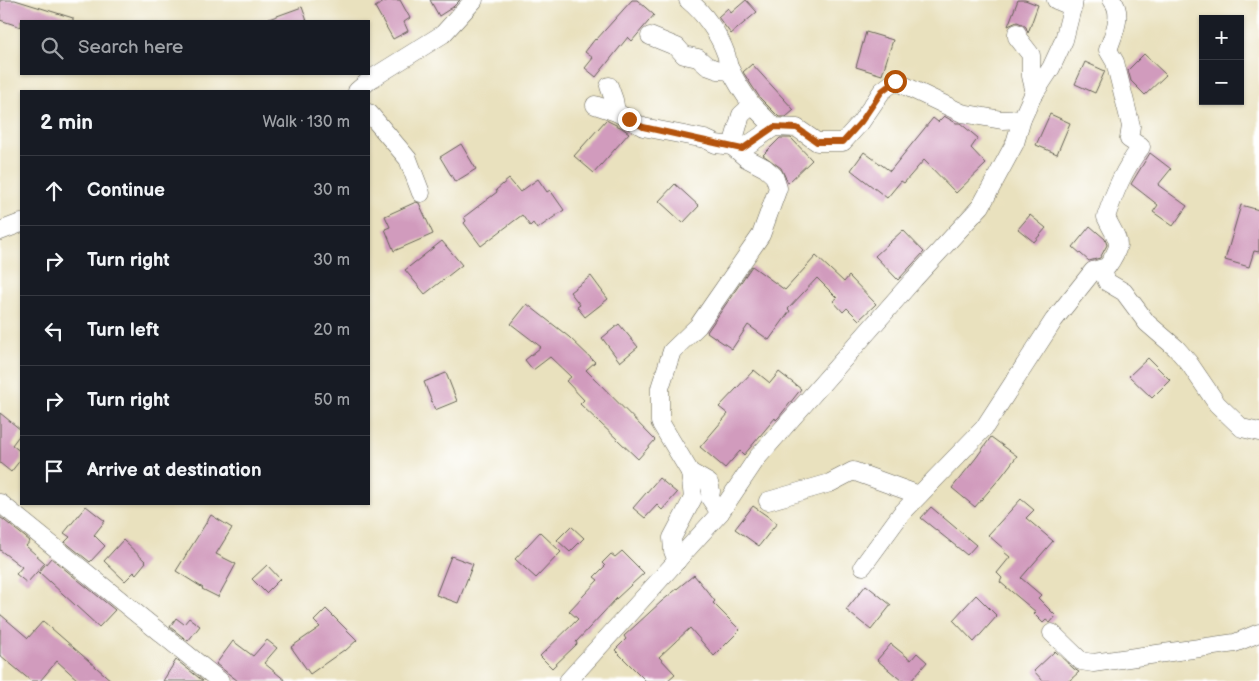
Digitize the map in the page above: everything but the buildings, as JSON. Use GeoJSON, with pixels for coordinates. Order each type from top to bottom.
{"type":"FeatureCollection","features":[{"type":"Feature","properties":{"kind":"street"},"geometry":{"type":"LineString","coordinates":[[358,90],[371,79],[443,34],[474,0]]}},
{"type":"Feature","properties":{"kind":"street"},"geometry":{"type":"LineString","coordinates":[[688,0],[707,20],[718,37],[727,55],[730,71],[752,105],[774,127]]}},
{"type":"Feature","properties":{"kind":"street"},"geometry":{"type":"LineString","coordinates":[[569,680],[720,513],[757,458],[908,286],[982,206],[1015,143],[1022,118],[1034,93],[1051,68],[1064,40],[1073,4],[1056,0]]}},
{"type":"Feature","properties":{"kind":"street"},"geometry":{"type":"LineString","coordinates":[[863,566],[901,514],[984,428],[1054,320],[1093,271],[1107,267],[1117,253],[1119,242],[1106,217],[1117,185],[1130,160],[1141,147],[1129,139],[1131,126],[1115,62],[1108,50],[1118,15],[1116,5],[1112,0]]}},
{"type":"Feature","properties":{"kind":"street"},"geometry":{"type":"LineString","coordinates":[[1017,34],[1017,37],[1031,55],[1031,76],[1034,93]]}},
{"type":"Feature","properties":{"kind":"street"},"geometry":{"type":"LineString","coordinates":[[650,36],[677,47],[684,55],[698,58],[707,66],[718,70],[730,71]]}},
{"type":"Feature","properties":{"kind":"street"},"geometry":{"type":"LineString","coordinates":[[595,105],[616,112],[643,127],[705,139],[716,144],[742,149],[774,127],[797,128],[817,142],[843,142],[861,122],[882,91],[895,81],[962,113],[1002,120],[1022,118]]}},
{"type":"Feature","properties":{"kind":"street"},"geometry":{"type":"LineString","coordinates":[[609,86],[616,112]]}},
{"type":"Feature","properties":{"kind":"street"},"geometry":{"type":"LineString","coordinates":[[732,146],[741,115],[752,105]]}},
{"type":"Feature","properties":{"kind":"street"},"geometry":{"type":"LineString","coordinates":[[370,114],[408,159],[421,193]]}},
{"type":"Feature","properties":{"kind":"street"},"geometry":{"type":"LineString","coordinates":[[677,561],[673,551],[672,538],[693,498],[690,472],[660,422],[660,388],[672,351],[698,326],[761,235],[778,188],[774,176],[765,168],[746,158],[732,146]]}},
{"type":"Feature","properties":{"kind":"street"},"geometry":{"type":"LineString","coordinates":[[0,231],[20,223]]}},
{"type":"Feature","properties":{"kind":"street"},"geometry":{"type":"LineString","coordinates":[[1102,269],[1106,282],[1124,292],[1147,323],[1176,348],[1189,363],[1217,404],[1242,428],[1259,432]]}},
{"type":"Feature","properties":{"kind":"street"},"geometry":{"type":"LineString","coordinates":[[768,500],[830,483],[853,471],[919,495]]}},
{"type":"Feature","properties":{"kind":"street"},"geometry":{"type":"LineString","coordinates":[[690,472],[709,483],[710,498],[720,513]]}},
{"type":"Feature","properties":{"kind":"street"},"geometry":{"type":"LineString","coordinates":[[0,503],[220,681]]}},
{"type":"Feature","properties":{"kind":"street"},"geometry":{"type":"LineString","coordinates":[[1052,633],[1082,661],[1093,663],[1235,643],[1259,633]]}},
{"type":"Feature","properties":{"kind":"route"},"geometry":{"type":"LineString","coordinates":[[629,119],[643,127],[705,139],[716,144],[742,149],[774,127],[797,128],[817,142],[843,142],[861,122],[882,91],[895,81]]}}]}
